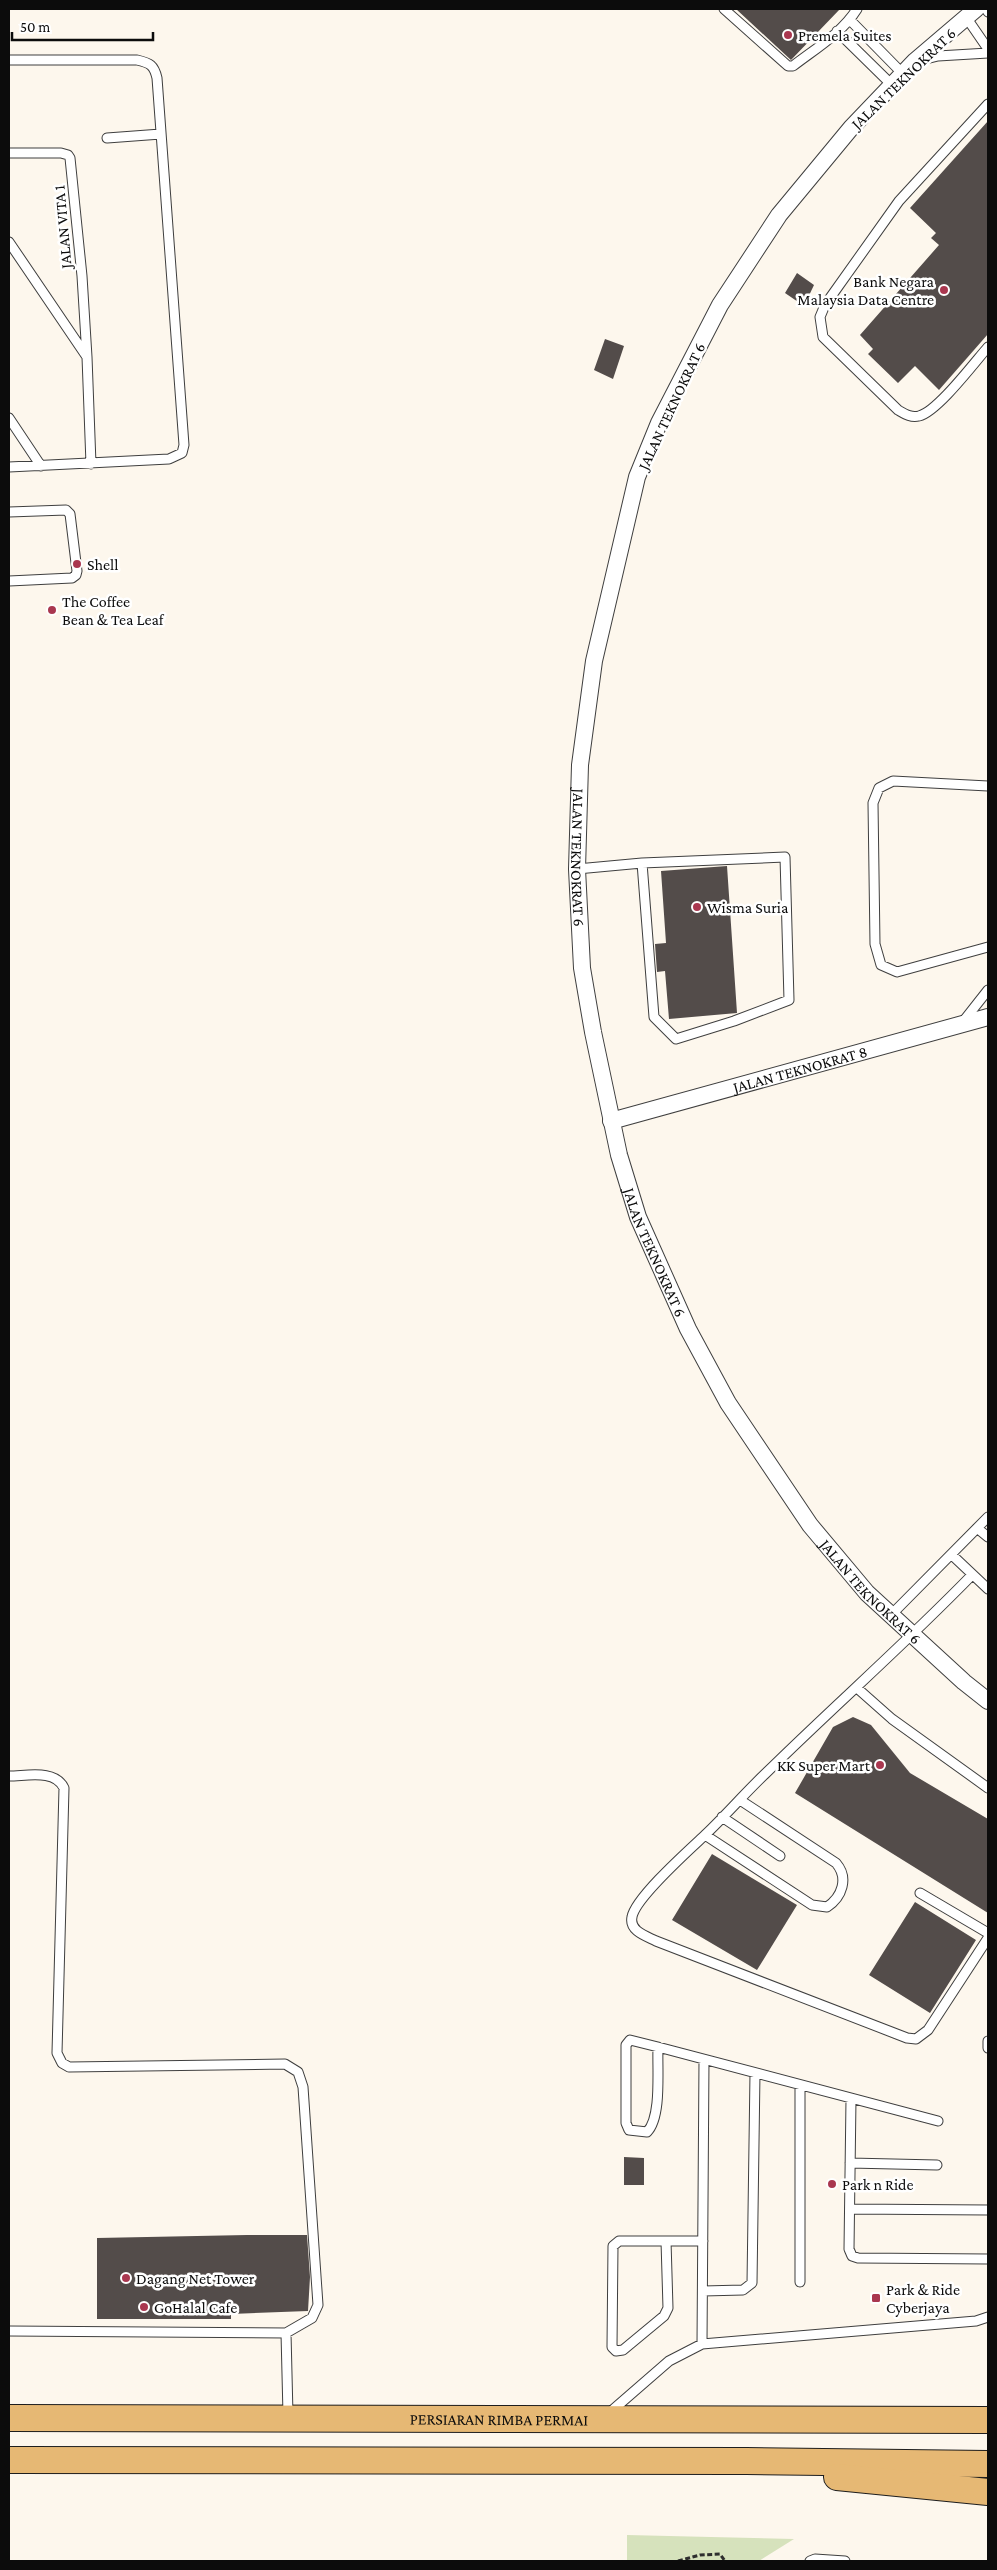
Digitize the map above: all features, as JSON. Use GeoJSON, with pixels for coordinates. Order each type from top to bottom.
{"type":"FeatureCollection","features":[{"type":"Feature","properties":{"kind":"main road"},"geometry":{"type":"LineString","coordinates":[[862,2421],[988,2406]]}},
{"type":"Feature","properties":{"kind":"main road","name":"PERSIARAN RIMBA PERMAI"},"geometry":{"type":"LineString","coordinates":[[9,2418],[288,2416],[600,2420],[988,2420]]}},
{"type":"Feature","properties":{"kind":"main road"},"geometry":{"type":"LineString","coordinates":[[9,2460],[657,2461],[988,2464]]}},
{"type":"Feature","properties":{"kind":"main road"},"geometry":{"type":"LineString","coordinates":[[657,2461],[988,2492]]}},
{"type":"Feature","properties":{"kind":"street","name":"JALAN TEKNOKRAT 6"},"geometry":{"type":"LineString","coordinates":[[971,13],[915,61],[851,128],[779,215],[720,304],[655,432],[637,477],[594,661],[580,764],[577,869],[582,968],[592,1032],[619,1155],[638,1217],[688,1329],[728,1403],[810,1525],[867,1593],[988,1701]]}},
{"type":"Feature","properties":{"kind":"street","name":"JALAN TEKNOKRAT 8"},"geometry":{"type":"LineString","coordinates":[[611,1121],[988,1017]]}},
{"type":"Feature","properties":{"kind":"lane"},"geometry":{"type":"LineString","coordinates":[[724,9],[788,66],[793,66],[837,32],[850,20],[856,9]]}},
{"type":"Feature","properties":{"kind":"lane"},"geometry":{"type":"LineString","coordinates":[[971,13],[988,49]]}},
{"type":"Feature","properties":{"kind":"lane"},"geometry":{"type":"LineString","coordinates":[[850,20],[898,80]]}},
{"type":"Feature","properties":{"kind":"lane"},"geometry":{"type":"LineString","coordinates":[[837,32],[898,80]]}},
{"type":"Feature","properties":{"kind":"lane"},"geometry":{"type":"LineString","coordinates":[[915,61],[946,56],[988,53]]}},
{"type":"Feature","properties":{"kind":"lane"},"geometry":{"type":"LineString","coordinates":[[9,60],[137,60],[151,64],[157,78],[184,445],[182,453],[169,459],[9,467]]}},
{"type":"Feature","properties":{"kind":"lane"},"geometry":{"type":"LineString","coordinates":[[988,104],[899,201],[825,306],[820,317],[820,327],[823,337],[898,410],[909,416],[919,416],[936,408],[988,347]]}},
{"type":"Feature","properties":{"kind":"lane"},"geometry":{"type":"LineString","coordinates":[[108,138],[161,134]]}},
{"type":"Feature","properties":{"kind":"lane","name":"JALAN VITA 1"},"geometry":{"type":"LineString","coordinates":[[9,153],[61,153],[68,155],[70,158],[82,276],[86,357]]}},
{"type":"Feature","properties":{"kind":"lane"},"geometry":{"type":"LineString","coordinates":[[9,242],[86,357],[91,464]]}},
{"type":"Feature","properties":{"kind":"lane"},"geometry":{"type":"LineString","coordinates":[[9,418],[41,466]]}},
{"type":"Feature","properties":{"kind":"lane"},"geometry":{"type":"LineString","coordinates":[[9,512],[66,510],[70,514],[77,571],[76,576],[72,578],[9,581]]}},
{"type":"Feature","properties":{"kind":"lane"},"geometry":{"type":"LineString","coordinates":[[988,786],[893,781],[879,788],[873,803],[875,944],[881,965],[897,972],[988,947]]}},
{"type":"Feature","properties":{"kind":"lane"},"geometry":{"type":"LineString","coordinates":[[577,869],[642,862],[785,857],[789,1000],[734,1022],[676,1039],[654,1017],[642,862]]}},
{"type":"Feature","properties":{"kind":"lane"},"geometry":{"type":"LineString","coordinates":[[961,1025],[988,990]]}},
{"type":"Feature","properties":{"kind":"lane"},"geometry":{"type":"LineString","coordinates":[[890,1615],[988,1517]]}},
{"type":"Feature","properties":{"kind":"lane"},"geometry":{"type":"LineString","coordinates":[[977,1528],[988,1537]]}},
{"type":"Feature","properties":{"kind":"lane"},"geometry":{"type":"LineString","coordinates":[[952,1555],[988,1589]]}},
{"type":"Feature","properties":{"kind":"lane"},"geometry":{"type":"LineString","coordinates":[[972,1575],[913,1636],[722,1817],[638,1904],[632,1915],[631,1922],[636,1931],[656,1941],[907,2038],[916,2039],[928,2030],[988,1938]]}},
{"type":"Feature","properties":{"kind":"lane"},"geometry":{"type":"LineString","coordinates":[[857,1688],[892,1718],[988,1788]]}},
{"type":"Feature","properties":{"kind":"lane"},"geometry":{"type":"LineString","coordinates":[[9,1776],[51,1776],[60,1781],[64,1788],[57,2053],[62,2064],[69,2067],[285,2064],[294,2068],[301,2078],[318,2304],[312,2318],[284,2333],[9,2331]]}},
{"type":"Feature","properties":{"kind":"lane"},"geometry":{"type":"LineString","coordinates":[[705,1835],[812,1904],[827,1907],[838,1898],[843,1884],[843,1875],[836,1862],[740,1800]]}},
{"type":"Feature","properties":{"kind":"lane"},"geometry":{"type":"LineString","coordinates":[[722,1817],[780,1856]]}},
{"type":"Feature","properties":{"kind":"lane"},"geometry":{"type":"LineString","coordinates":[[920,1893],[988,1933]]}},
{"type":"Feature","properties":{"kind":"lane"},"geometry":{"type":"LineString","coordinates":[[658,2047],[656,2115],[653,2126],[647,2132],[629,2130],[626,2124],[626,2045],[630,2040],[658,2047],[800,2086],[938,2121]]}},
{"type":"Feature","properties":{"kind":"lane"},"geometry":{"type":"LineString","coordinates":[[988,2041],[988,2048]]}},
{"type":"Feature","properties":{"kind":"lane"},"geometry":{"type":"LineString","coordinates":[[702,2344],[704,2060]]}},
{"type":"Feature","properties":{"kind":"lane"},"geometry":{"type":"LineString","coordinates":[[703,2291],[743,2290],[752,2283],[754,2073]]}},
{"type":"Feature","properties":{"kind":"lane"},"geometry":{"type":"LineString","coordinates":[[800,2086],[800,2282]]}},
{"type":"Feature","properties":{"kind":"lane"},"geometry":{"type":"LineString","coordinates":[[851,2099],[849,2248],[852,2256],[858,2258],[988,2259]]}},
{"type":"Feature","properties":{"kind":"lane"},"geometry":{"type":"LineString","coordinates":[[850,2163],[937,2164]]}},
{"type":"Feature","properties":{"kind":"lane"},"geometry":{"type":"LineString","coordinates":[[850,2209],[988,2210]]}},
{"type":"Feature","properties":{"kind":"lane"},"geometry":{"type":"LineString","coordinates":[[666,2241],[668,2308],[664,2316],[624,2350],[616,2351],[612,2347],[612,2246],[619,2241],[666,2241],[703,2241]]}},
{"type":"Feature","properties":{"kind":"lane"},"geometry":{"type":"LineString","coordinates":[[600,2420],[669,2361],[702,2344],[976,2321],[988,2317]]}},
{"type":"Feature","properties":{"kind":"lane"},"geometry":{"type":"LineString","coordinates":[[284,2333],[288,2416]]}},
{"type":"Feature","properties":{"kind":"lane"},"geometry":{"type":"LineString","coordinates":[[810,2561],[814,2559],[845,2561]]}},
{"type":"Feature","properties":{"kind":"path"},"geometry":{"type":"LineString","coordinates":[[678,2561],[711,2553],[720,2554],[725,2561]]}},
{"type":"Feature","properties":{"kind":"green space"},"geometry":{"type":"Polygon","coordinates":[[[627,2535],[794,2539],[759,2561],[627,2561],[627,2535]]]}},
{"type":"Feature","properties":{"kind":"building","name":"Premela Suites"},"geometry":{"type":"Polygon","coordinates":[[[736,9],[840,9],[791,60],[736,9]]]}},
{"type":"Feature","properties":{"kind":"building","name":"Bank Negara Malaysia Data Centre"},"geometry":{"type":"Polygon","coordinates":[[[988,121],[988,334],[939,390],[915,366],[898,383],[868,354],[873,349],[860,335],[939,245],[931,238],[936,233],[910,208],[988,121]]]}},
{"type":"Feature","properties":{"kind":"building"},"geometry":{"type":"Polygon","coordinates":[[[797,273],[814,285],[804,306],[785,293],[797,273]]]}},
{"type":"Feature","properties":{"kind":"building"},"geometry":{"type":"Polygon","coordinates":[[[605,339],[624,346],[613,379],[594,370],[605,339]]]}},
{"type":"Feature","properties":{"kind":"building","name":"Wisma Suria"},"geometry":{"type":"Polygon","coordinates":[[[727,866],[737,1013],[669,1019],[665,971],[657,972],[655,944],[666,943],[661,871],[727,866]]]}},
{"type":"Feature","properties":{"kind":"building"},"geometry":{"type":"Polygon","coordinates":[[[853,1717],[871,1725],[910,1773],[988,1819],[988,1913],[795,1793],[833,1727],[853,1717]]]}},
{"type":"Feature","properties":{"kind":"building"},"geometry":{"type":"Polygon","coordinates":[[[712,1854],[797,1905],[757,1970],[672,1920],[712,1854]]]}},
{"type":"Feature","properties":{"kind":"building"},"geometry":{"type":"Polygon","coordinates":[[[915,1902],[976,1940],[930,2013],[869,1975],[915,1902]]]}},
{"type":"Feature","properties":{"kind":"building"},"geometry":{"type":"Polygon","coordinates":[[[624,2157],[644,2158],[644,2185],[624,2185],[624,2157]]]}},
{"type":"Feature","properties":{"kind":"building"},"geometry":{"type":"Polygon","coordinates":[[[307,2235],[310,2277],[308,2311],[231,2314],[231,2319],[97,2319],[97,2238],[307,2235]]]}},
{"type":"Feature","properties":{"kind":"place","name":"Premela Suites"},"geometry":{"type":"Point","coordinates":[788,35]}},
{"type":"Feature","properties":{"kind":"place","name":"Bank Negara Malaysia Data Centre"},"geometry":{"type":"Point","coordinates":[944,290]}},
{"type":"Feature","properties":{"kind":"place","name":"Shell"},"geometry":{"type":"Point","coordinates":[77,564]}},
{"type":"Feature","properties":{"kind":"place","name":"The Coffee Bean & Tea Leaf"},"geometry":{"type":"Point","coordinates":[52,610]}},
{"type":"Feature","properties":{"kind":"place","name":"Wisma Suria"},"geometry":{"type":"Point","coordinates":[697,907]}},
{"type":"Feature","properties":{"kind":"place","name":"KK Super Mart"},"geometry":{"type":"Point","coordinates":[880,1765]}},
{"type":"Feature","properties":{"kind":"place","name":"Park n Ride"},"geometry":{"type":"Point","coordinates":[832,2184]}},
{"type":"Feature","properties":{"kind":"place","name":"Dagang Net Tower"},"geometry":{"type":"Point","coordinates":[126,2278]}},
{"type":"Feature","properties":{"kind":"place","name":"Park & Ride Cyberjaya"},"geometry":{"type":"Point","coordinates":[876,2298]}},
{"type":"Feature","properties":{"kind":"place","name":"GoHalal Cafe"},"geometry":{"type":"Point","coordinates":[144,2307]}}]}
